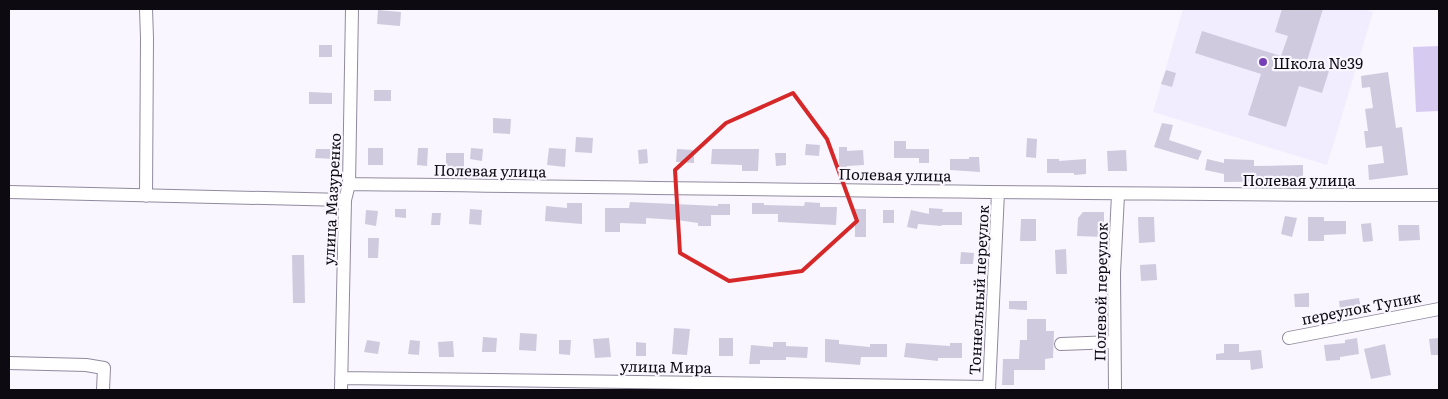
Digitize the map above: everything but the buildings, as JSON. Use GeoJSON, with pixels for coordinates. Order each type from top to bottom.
{"type":"FeatureCollection","features":[{"type":"Feature","properties":{"kind":"street"},"geometry":{"type":"LineString","coordinates":[[146,9],[146,196]]}},
{"type":"Feature","properties":{"kind":"street","name":"улица Мазуренко"},"geometry":{"type":"LineString","coordinates":[[341,384],[345,200],[349,184],[352,9]]}},
{"type":"Feature","properties":{"kind":"street","name":"Полевая улица"},"geometry":{"type":"LineString","coordinates":[[349,184],[1118,195],[1439,196]]}},
{"type":"Feature","properties":{"kind":"street"},"geometry":{"type":"LineString","coordinates":[[9,192],[345,200]]}},
{"type":"Feature","properties":{"kind":"street","name":"Тоннельный переулок"},"geometry":{"type":"LineString","coordinates":[[989,389],[998,192]]}},
{"type":"Feature","properties":{"kind":"street","name":"Полевой переулок"},"geometry":{"type":"LineString","coordinates":[[1116,390],[1114,273],[1118,195]]}},
{"type":"Feature","properties":{"kind":"street","name":"переулок Тупик"},"geometry":{"type":"LineString","coordinates":[[1289,338],[1439,309]]}},
{"type":"Feature","properties":{"kind":"street"},"geometry":{"type":"LineString","coordinates":[[1061,344],[1114,342]]}},
{"type":"Feature","properties":{"kind":"street"},"geometry":{"type":"LineString","coordinates":[[9,364],[86,365],[104,368],[103,390]]}},
{"type":"Feature","properties":{"kind":"street","name":"улица Мира"},"geometry":{"type":"LineString","coordinates":[[341,384],[989,389]]}},
{"type":"Feature","properties":{"kind":"highlighted area"},"geometry":{"type":"Polygon","coordinates":[[[793,93],[827,139],[857,221],[802,271],[729,281],[680,253],[675,170],[726,123],[793,93]]]}},
{"type":"Feature","properties":{"kind":"shaded area","name":"Школа №39"},"geometry":{"type":"Polygon","coordinates":[[[1183,9],[1363,9],[1373,12],[1327,165],[1153,112],[1183,9]]]}},
{"type":"Feature","properties":{"kind":"shaded area"},"geometry":{"type":"Polygon","coordinates":[[[1439,46],[1439,111],[1416,112],[1413,47],[1439,46]]]}},
{"type":"Feature","properties":{"kind":"place","name":"Школа №39"},"geometry":{"type":"Point","coordinates":[1263,62]}}]}
